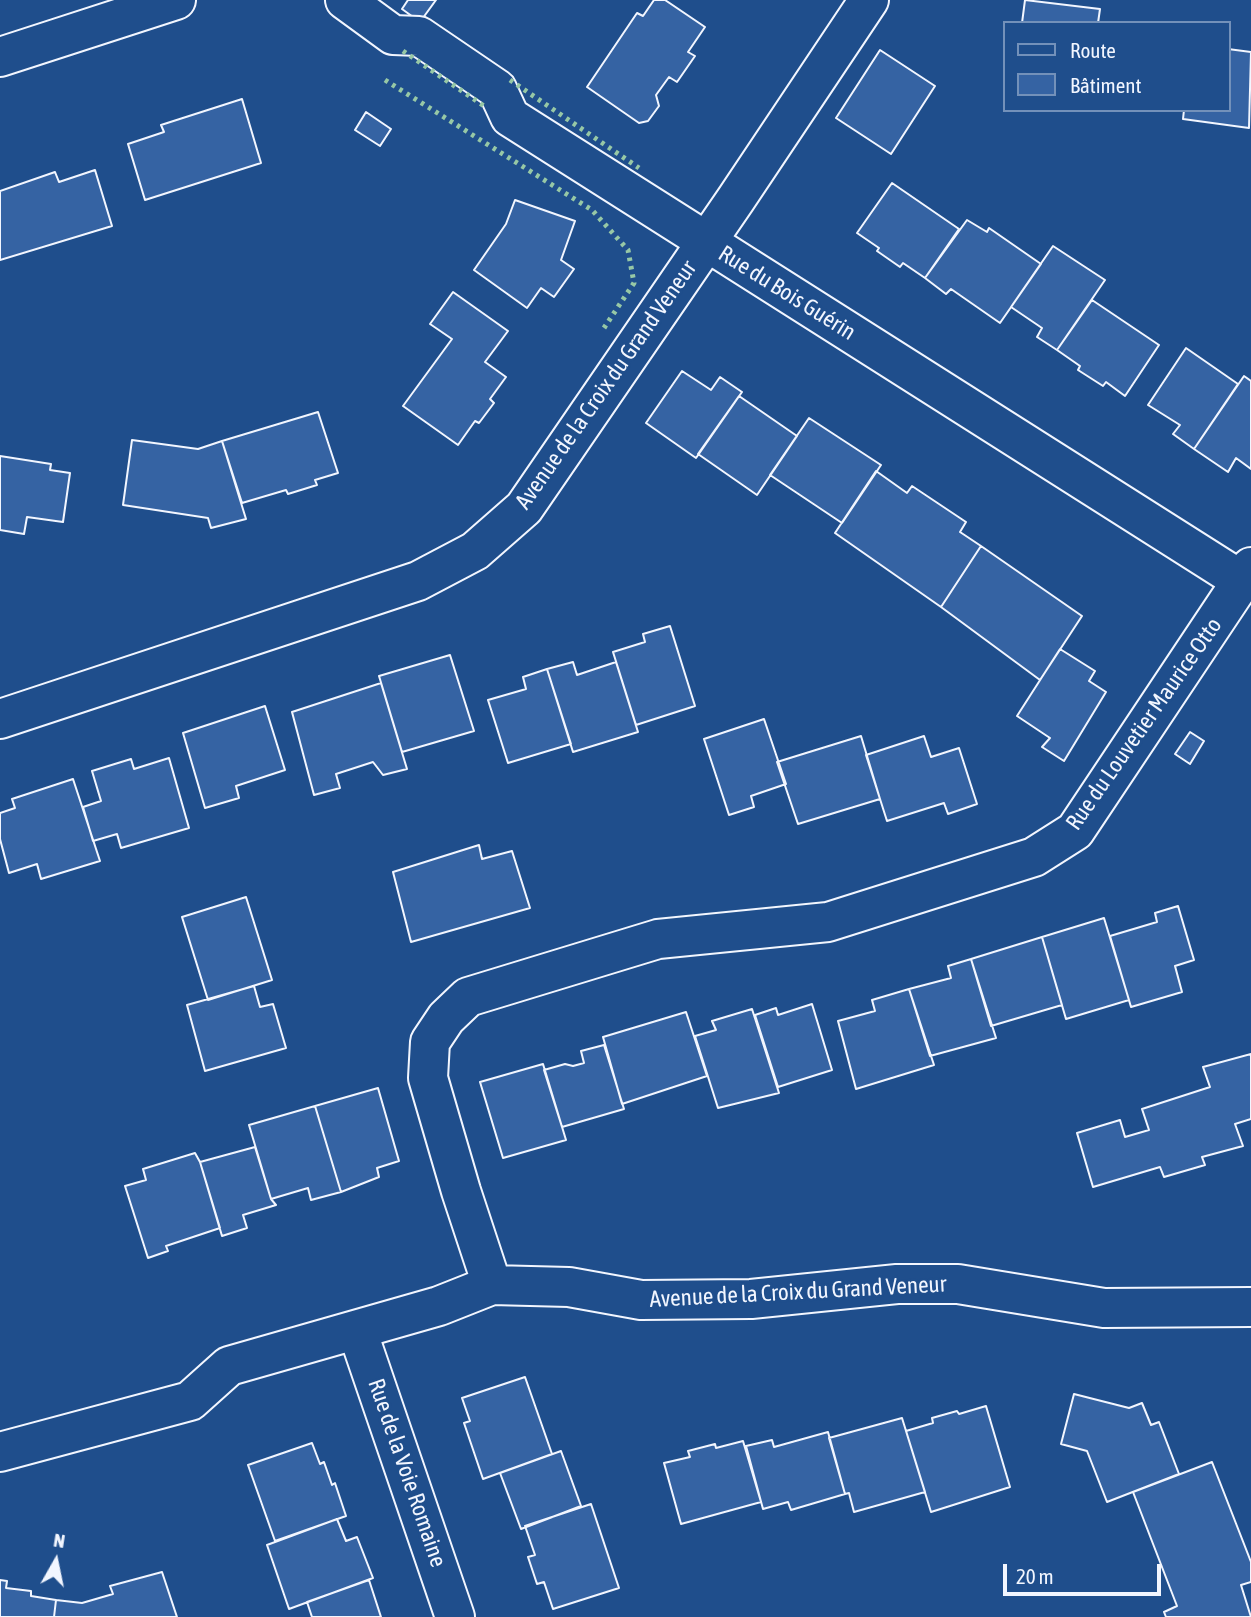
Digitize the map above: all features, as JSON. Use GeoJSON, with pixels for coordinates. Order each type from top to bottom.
{"type":"FeatureCollection","features":[{"type":"Feature","properties":{"kind":"street"},"geometry":{"type":"LineString","coordinates":[[0,57],[176,0]]}},
{"type":"Feature","properties":{"kind":"street","name":"Rue du Bois Guérin"},"geometry":{"type":"LineString","coordinates":[[345,0],[393,35],[419,36],[496,89],[510,117],[705,242],[1246,574]]}},
{"type":"Feature","properties":{"kind":"street","name":"Avenue de la Croix du Grand Veneur"},"geometry":{"type":"LineString","coordinates":[[0,719],[418,582],[475,551],[524,508],[869,0]]}},
{"type":"Feature","properties":{"kind":"street","name":"Rue du Louvetier Maurice Otto"},"geometry":{"type":"LineString","coordinates":[[492,1285],[428,1078],[430,1042],[446,1018],[468,998],[658,939],[828,922],[1034,858],[1075,831],[1246,574]]}},
{"type":"Feature","properties":{"kind":"street","name":"Avenue de la Croix du Grand Veneur"},"geometry":{"type":"LineString","coordinates":[[0,1452],[190,1401],[229,1366],[439,1306],[492,1285],[569,1287],[640,1300],[751,1299],[897,1284],[958,1284],[1104,1308],[1251,1307]]}},
{"type":"Feature","properties":{"kind":"street","name":"Rue de la Voie Romaine"},"geometry":{"type":"LineString","coordinates":[[357,1330],[455,1617]]}},
{"type":"Feature","properties":{"kind":"building"},"geometry":{"type":"Polygon","coordinates":[[[408,0],[436,0],[420,22],[402,9],[408,0]]]}},
{"type":"Feature","properties":{"kind":"building"},"geometry":{"type":"Polygon","coordinates":[[[654,0],[665,0],[705,27],[688,52],[695,56],[677,82],[669,77],[656,95],[659,106],[648,121],[639,123],[587,87],[637,13],[643,16],[654,0]]]}},
{"type":"Feature","properties":{"kind":"building"},"geometry":{"type":"Polygon","coordinates":[[[1025,0],[1100,9],[1098,21],[1022,21],[1025,0]]]}},
{"type":"Feature","properties":{"kind":"building"},"geometry":{"type":"Polygon","coordinates":[[[1230,49],[1251,52],[1249,128],[1183,119],[1184,112],[1230,112],[1230,49]]]}},
{"type":"Feature","properties":{"kind":"building"},"geometry":{"type":"Polygon","coordinates":[[[880,50],[935,86],[891,154],[836,118],[880,50]]]}},
{"type":"Feature","properties":{"kind":"building"},"geometry":{"type":"Polygon","coordinates":[[[242,99],[261,163],[145,200],[128,144],[164,132],[161,125],[242,99]]]}},
{"type":"Feature","properties":{"kind":"building"},"geometry":{"type":"Polygon","coordinates":[[[366,112],[391,129],[380,146],[355,130],[366,112]]]}},
{"type":"Feature","properties":{"kind":"building"},"geometry":{"type":"Polygon","coordinates":[[[95,170],[112,226],[0,260],[0,191],[55,172],[59,182],[95,170]]]}},
{"type":"Feature","properties":{"kind":"building"},"geometry":{"type":"Polygon","coordinates":[[[892,183],[959,229],[925,278],[903,263],[900,267],[857,233],[892,183]]]}},
{"type":"Feature","properties":{"kind":"building"},"geometry":{"type":"Polygon","coordinates":[[[515,200],[575,221],[561,260],[574,269],[554,297],[541,288],[527,308],[474,270],[506,224],[515,200]]]}},
{"type":"Feature","properties":{"kind":"building"},"geometry":{"type":"Polygon","coordinates":[[[967,220],[987,232],[989,228],[1041,264],[1000,323],[951,289],[946,294],[925,278],[967,220]]]}},
{"type":"Feature","properties":{"kind":"building"},"geometry":{"type":"Polygon","coordinates":[[[1053,246],[1105,280],[1057,350],[1037,337],[1042,328],[1011,307],[1053,246]]]}},
{"type":"Feature","properties":{"kind":"building"},"geometry":{"type":"Polygon","coordinates":[[[453,292],[508,331],[485,362],[506,377],[490,399],[494,403],[479,423],[475,421],[458,445],[403,406],[452,339],[430,324],[453,292]]]}},
{"type":"Feature","properties":{"kind":"building"},"geometry":{"type":"Polygon","coordinates":[[[1092,300],[1159,345],[1125,396],[1106,382],[1103,386],[1078,370],[1080,366],[1057,350],[1092,300]]]}},
{"type":"Feature","properties":{"kind":"building"},"geometry":{"type":"Polygon","coordinates":[[[1186,348],[1238,384],[1194,449],[1173,434],[1180,425],[1148,405],[1186,348]]]}},
{"type":"Feature","properties":{"kind":"building"},"geometry":{"type":"Polygon","coordinates":[[[682,371],[711,390],[720,377],[742,392],[696,458],[646,423],[682,371]]]}},
{"type":"Feature","properties":{"kind":"building"},"geometry":{"type":"Polygon","coordinates":[[[1244,376],[1251,381],[1251,469],[1236,458],[1228,472],[1194,449],[1244,376]]]}},
{"type":"Feature","properties":{"kind":"building"},"geometry":{"type":"Polygon","coordinates":[[[739,396],[797,436],[757,495],[698,454],[739,396]]]}},
{"type":"Feature","properties":{"kind":"building"},"geometry":{"type":"Polygon","coordinates":[[[318,412],[338,473],[315,480],[317,485],[288,494],[286,490],[242,503],[222,441],[318,412]]]}},
{"type":"Feature","properties":{"kind":"building"},"geometry":{"type":"Polygon","coordinates":[[[809,418],[881,465],[842,523],[770,475],[809,418]]]}},
{"type":"Feature","properties":{"kind":"building"},"geometry":{"type":"Polygon","coordinates":[[[132,440],[198,449],[222,441],[246,519],[211,528],[208,518],[123,505],[132,440]]]}},
{"type":"Feature","properties":{"kind":"building"},"geometry":{"type":"Polygon","coordinates":[[[0,456],[51,464],[50,470],[70,473],[63,522],[27,517],[24,534],[0,530],[0,456]]]}},
{"type":"Feature","properties":{"kind":"building"},"geometry":{"type":"Polygon","coordinates":[[[876,471],[907,493],[912,486],[966,522],[960,532],[981,546],[941,607],[835,533],[876,471]]]}},
{"type":"Feature","properties":{"kind":"building"},"geometry":{"type":"Polygon","coordinates":[[[981,546],[1082,616],[1040,680],[941,607],[981,546]]]}},
{"type":"Feature","properties":{"kind":"building"},"geometry":{"type":"Polygon","coordinates":[[[670,626],[695,706],[636,725],[613,652],[645,642],[643,634],[670,626]]]}},
{"type":"Feature","properties":{"kind":"building"},"geometry":{"type":"Polygon","coordinates":[[[1060,649],[1095,671],[1089,681],[1106,692],[1064,761],[1042,747],[1050,738],[1017,716],[1060,649]]]}},
{"type":"Feature","properties":{"kind":"building"},"geometry":{"type":"Polygon","coordinates":[[[450,655],[474,731],[402,752],[379,676],[450,655]]]}},
{"type":"Feature","properties":{"kind":"building"},"geometry":{"type":"Polygon","coordinates":[[[573,662],[577,675],[616,662],[638,732],[573,752],[547,669],[573,662]]]}},
{"type":"Feature","properties":{"kind":"building"},"geometry":{"type":"Polygon","coordinates":[[[547,669],[571,744],[508,763],[488,700],[526,689],[523,677],[547,669]]]}},
{"type":"Feature","properties":{"kind":"building"},"geometry":{"type":"Polygon","coordinates":[[[381,683],[407,769],[383,775],[373,762],[336,774],[340,788],[314,795],[292,712],[381,683]]]}},
{"type":"Feature","properties":{"kind":"building"},"geometry":{"type":"Polygon","coordinates":[[[265,706],[285,770],[236,786],[239,798],[205,808],[183,733],[265,706]]]}},
{"type":"Feature","properties":{"kind":"building"},"geometry":{"type":"Polygon","coordinates":[[[764,719],[786,784],[751,796],[754,807],[729,815],[704,739],[764,719]]]}},
{"type":"Feature","properties":{"kind":"building"},"geometry":{"type":"Polygon","coordinates":[[[1190,732],[1204,741],[1190,764],[1175,754],[1190,732]]]}},
{"type":"Feature","properties":{"kind":"building"},"geometry":{"type":"Polygon","coordinates":[[[861,736],[880,799],[798,824],[777,762],[861,736]]]}},
{"type":"Feature","properties":{"kind":"building"},"geometry":{"type":"Polygon","coordinates":[[[924,736],[931,757],[959,748],[977,804],[948,814],[944,803],[887,821],[866,755],[924,736]]]}},
{"type":"Feature","properties":{"kind":"building"},"geometry":{"type":"Polygon","coordinates":[[[169,758],[189,828],[121,848],[117,834],[93,841],[83,807],[101,801],[92,771],[131,759],[134,769],[169,758]]]}},
{"type":"Feature","properties":{"kind":"building"},"geometry":{"type":"Polygon","coordinates":[[[73,779],[100,861],[41,879],[37,864],[9,873],[0,839],[0,813],[15,808],[12,799],[73,779]]]}},
{"type":"Feature","properties":{"kind":"building"},"geometry":{"type":"Polygon","coordinates":[[[479,845],[482,859],[512,851],[530,908],[411,942],[393,872],[479,845]]]}},
{"type":"Feature","properties":{"kind":"building"},"geometry":{"type":"Polygon","coordinates":[[[246,897],[272,980],[208,1000],[182,917],[246,897]]]}},
{"type":"Feature","properties":{"kind":"building"},"geometry":{"type":"Polygon","coordinates":[[[1178,906],[1194,960],[1175,966],[1182,992],[1131,1007],[1110,936],[1157,922],[1155,913],[1178,906]]]}},
{"type":"Feature","properties":{"kind":"building"},"geometry":{"type":"Polygon","coordinates":[[[1104,918],[1129,1000],[1066,1019],[1042,937],[1104,918]]]}},
{"type":"Feature","properties":{"kind":"building"},"geometry":{"type":"Polygon","coordinates":[[[1042,937],[1062,1005],[991,1026],[971,959],[1042,937]]]}},
{"type":"Feature","properties":{"kind":"building"},"geometry":{"type":"Polygon","coordinates":[[[971,959],[996,1038],[930,1056],[909,989],[951,978],[948,966],[971,959]]]}},
{"type":"Feature","properties":{"kind":"building"},"geometry":{"type":"Polygon","coordinates":[[[254,986],[260,1007],[273,1004],[286,1048],[205,1071],[187,1005],[254,986]]]}},
{"type":"Feature","properties":{"kind":"building"},"geometry":{"type":"Polygon","coordinates":[[[909,989],[934,1065],[856,1089],[838,1021],[875,1011],[872,1000],[909,989]]]}},
{"type":"Feature","properties":{"kind":"building"},"geometry":{"type":"Polygon","coordinates":[[[812,1004],[832,1070],[778,1087],[755,1015],[776,1008],[778,1015],[812,1004]]]}},
{"type":"Feature","properties":{"kind":"building"},"geometry":{"type":"Polygon","coordinates":[[[752,1009],[779,1093],[718,1108],[695,1036],[716,1030],[712,1021],[752,1009]]]}},
{"type":"Feature","properties":{"kind":"building"},"geometry":{"type":"Polygon","coordinates":[[[686,1012],[707,1076],[622,1104],[603,1037],[686,1012]]]}},
{"type":"Feature","properties":{"kind":"building"},"geometry":{"type":"Polygon","coordinates":[[[604,1045],[624,1109],[562,1127],[544,1070],[565,1064],[573,1066],[584,1063],[581,1051],[604,1045]]]}},
{"type":"Feature","properties":{"kind":"building"},"geometry":{"type":"Polygon","coordinates":[[[1251,1054],[1251,1119],[1235,1124],[1243,1146],[1202,1157],[1205,1165],[1164,1177],[1160,1167],[1093,1187],[1077,1133],[1120,1120],[1125,1137],[1149,1130],[1142,1109],[1210,1087],[1203,1067],[1251,1054]]]}},
{"type":"Feature","properties":{"kind":"building"},"geometry":{"type":"Polygon","coordinates":[[[543,1064],[566,1140],[503,1158],[480,1082],[543,1064]]]}},
{"type":"Feature","properties":{"kind":"building"},"geometry":{"type":"Polygon","coordinates":[[[378,1088],[399,1161],[377,1168],[379,1177],[341,1192],[315,1106],[378,1088]]]}},
{"type":"Feature","properties":{"kind":"building"},"geometry":{"type":"Polygon","coordinates":[[[315,1106],[341,1192],[311,1200],[308,1188],[271,1199],[249,1125],[315,1106]]]}},
{"type":"Feature","properties":{"kind":"building"},"geometry":{"type":"Polygon","coordinates":[[[255,1147],[271,1199],[276,1205],[243,1215],[247,1228],[222,1236],[200,1162],[255,1147]]]}},
{"type":"Feature","properties":{"kind":"building"},"geometry":{"type":"Polygon","coordinates":[[[195,1153],[220,1228],[166,1246],[168,1251],[148,1258],[125,1186],[146,1180],[143,1169],[195,1153]]]}},
{"type":"Feature","properties":{"kind":"building"},"geometry":{"type":"Polygon","coordinates":[[[525,1377],[552,1454],[483,1479],[464,1423],[470,1421],[462,1398],[525,1377]]]}},
{"type":"Feature","properties":{"kind":"building"},"geometry":{"type":"Polygon","coordinates":[[[1074,1394],[1129,1408],[1142,1403],[1151,1425],[1159,1422],[1179,1474],[1107,1502],[1087,1451],[1061,1444],[1074,1394]]]}},
{"type":"Feature","properties":{"kind":"building"},"geometry":{"type":"Polygon","coordinates":[[[986,1406],[1010,1487],[931,1512],[906,1431],[933,1423],[932,1418],[986,1406]]]}},
{"type":"Feature","properties":{"kind":"building"},"geometry":{"type":"Polygon","coordinates":[[[902,1418],[925,1492],[854,1512],[849,1493],[845,1494],[829,1438],[902,1418]]]}},
{"type":"Feature","properties":{"kind":"building"},"geometry":{"type":"Polygon","coordinates":[[[828,1432],[845,1494],[791,1510],[788,1502],[763,1509],[746,1446],[772,1440],[774,1447],[828,1432]]]}},
{"type":"Feature","properties":{"kind":"building"},"geometry":{"type":"Polygon","coordinates":[[[743,1441],[761,1502],[681,1524],[664,1463],[690,1457],[688,1451],[743,1441]]]}},
{"type":"Feature","properties":{"kind":"building"},"geometry":{"type":"Polygon","coordinates":[[[312,1443],[320,1464],[324,1462],[332,1485],[335,1483],[346,1516],[275,1541],[248,1465],[312,1443]]]}},
{"type":"Feature","properties":{"kind":"building"},"geometry":{"type":"Polygon","coordinates":[[[561,1451],[581,1506],[521,1529],[500,1473],[561,1451]]]}},
{"type":"Feature","properties":{"kind":"building"},"geometry":{"type":"Polygon","coordinates":[[[1212,1462],[1251,1562],[1251,1582],[1241,1585],[1251,1617],[1166,1617],[1164,1612],[1177,1606],[1133,1492],[1212,1462]]]}},
{"type":"Feature","properties":{"kind":"building"},"geometry":{"type":"Polygon","coordinates":[[[591,1504],[619,1588],[553,1609],[544,1582],[537,1584],[528,1557],[535,1555],[525,1526],[591,1504]]]}},
{"type":"Feature","properties":{"kind":"building"},"geometry":{"type":"Polygon","coordinates":[[[337,1519],[346,1541],[357,1537],[373,1578],[289,1609],[267,1545],[337,1519]]]}},
{"type":"Feature","properties":{"kind":"building"},"geometry":{"type":"Polygon","coordinates":[[[162,1572],[177,1617],[54,1617],[56,1600],[82,1603],[113,1594],[110,1586],[162,1572]]]}},
{"type":"Feature","properties":{"kind":"building"},"geometry":{"type":"Polygon","coordinates":[[[0,1580],[7,1581],[6,1588],[31,1591],[31,1596],[56,1600],[54,1617],[0,1617],[0,1580]]]}},
{"type":"Feature","properties":{"kind":"building"},"geometry":{"type":"Polygon","coordinates":[[[369,1580],[381,1617],[312,1617],[307,1602],[369,1580]]]}},
{"type":"Feature","properties":{"kind":"hedge"},"geometry":{"type":"LineString","coordinates":[[403,51],[487,108]]}},
{"type":"Feature","properties":{"kind":"hedge"},"geometry":{"type":"LineString","coordinates":[[385,80],[592,210],[628,250],[634,283],[604,328]]}},
{"type":"Feature","properties":{"kind":"hedge"},"geometry":{"type":"LineString","coordinates":[[510,80],[639,168]]}}]}
